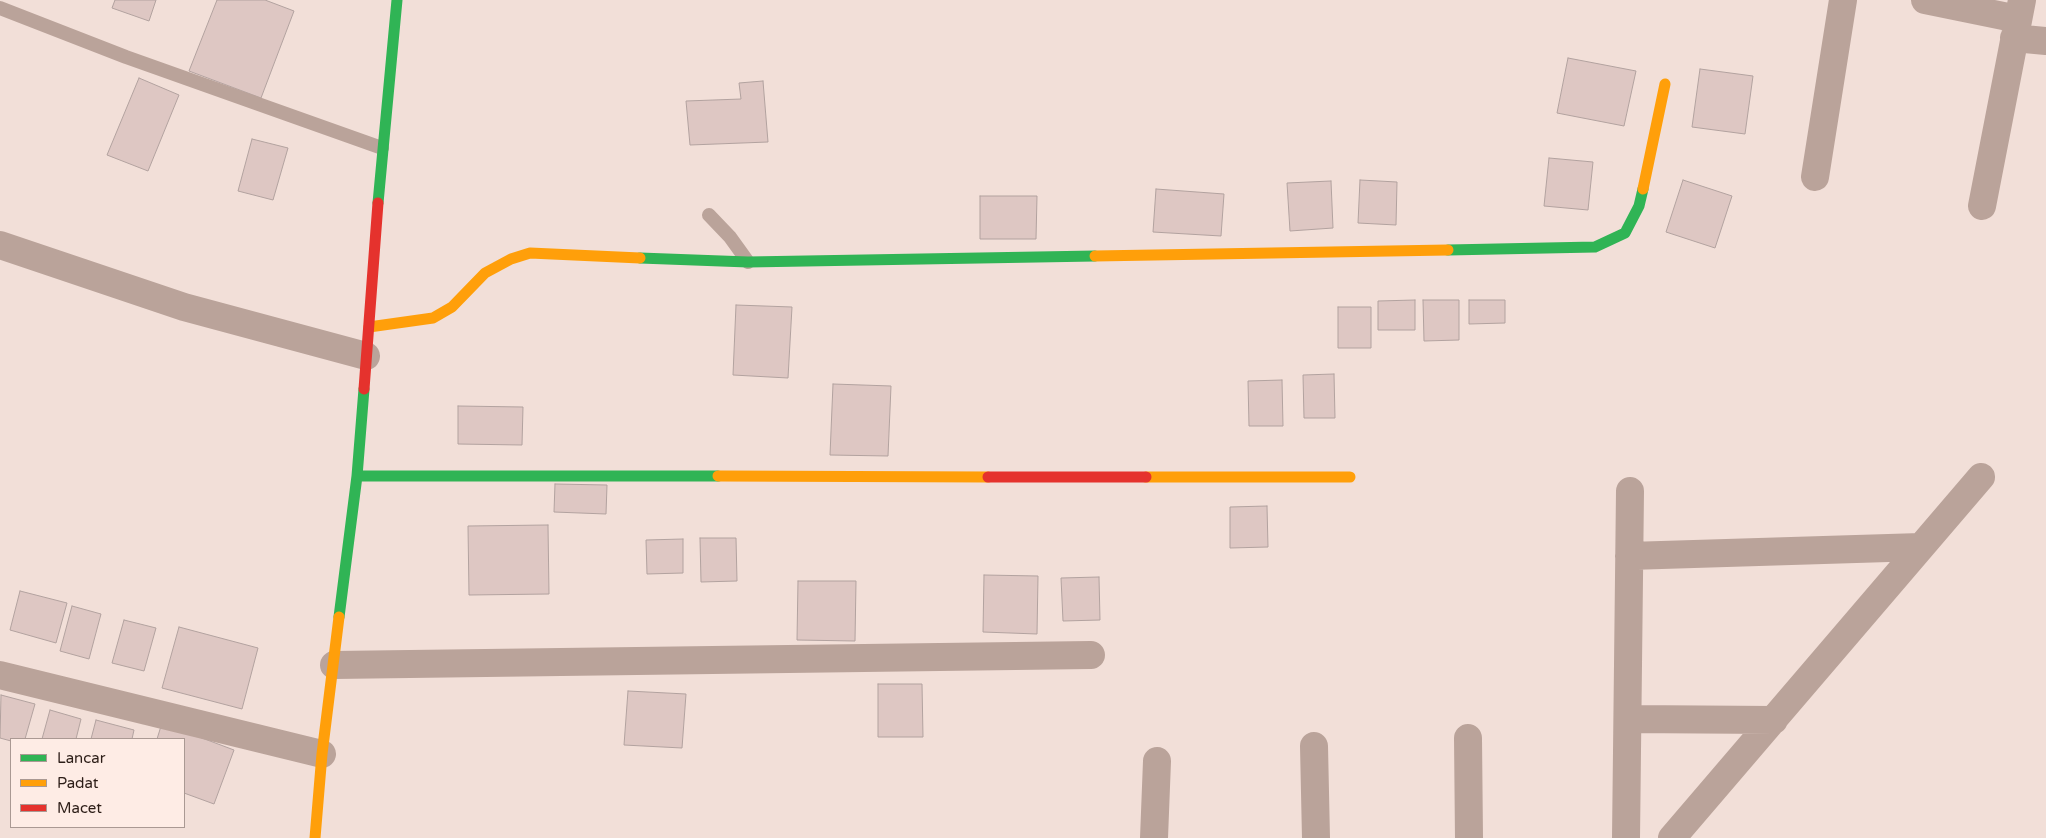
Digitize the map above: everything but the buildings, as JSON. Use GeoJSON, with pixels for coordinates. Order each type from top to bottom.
{"type":"FeatureCollection","features":[{"type":"Feature","properties":{"kind":"street"},"geometry":{"type":"LineString","coordinates":[[315,838],[322,754],[357,476],[382,148],[397,0]]}},
{"type":"Feature","properties":{"kind":"street"},"geometry":{"type":"LineString","coordinates":[[1815,177],[1843,0]]}},
{"type":"Feature","properties":{"kind":"street"},"geometry":{"type":"LineString","coordinates":[[1925,0],[2018,19],[2046,41]]}},
{"type":"Feature","properties":{"kind":"street"},"geometry":{"type":"LineString","coordinates":[[1982,206],[2018,19]]}},
{"type":"Feature","properties":{"kind":"street"},"geometry":{"type":"LineString","coordinates":[[369,326],[433,318],[452,307],[485,273],[511,259],[530,253],[748,262],[1595,247],[1625,233],[1639,206],[1666,84]]}},
{"type":"Feature","properties":{"kind":"street"},"geometry":{"type":"LineString","coordinates":[[0,245],[184,307],[366,356]]}},
{"type":"Feature","properties":{"kind":"street"},"geometry":{"type":"LineString","coordinates":[[357,476],[1350,477]]}},
{"type":"Feature","properties":{"kind":"street"},"geometry":{"type":"LineString","coordinates":[[1672,838],[1981,476]]}},
{"type":"Feature","properties":{"kind":"street"},"geometry":{"type":"LineString","coordinates":[[1626,838],[1630,492]]}},
{"type":"Feature","properties":{"kind":"street"},"geometry":{"type":"LineString","coordinates":[[1630,556],[1921,547]]}},
{"type":"Feature","properties":{"kind":"street"},"geometry":{"type":"LineString","coordinates":[[334,665],[1092,655]]}},
{"type":"Feature","properties":{"kind":"street"},"geometry":{"type":"LineString","coordinates":[[0,675],[322,754]]}},
{"type":"Feature","properties":{"kind":"street"},"geometry":{"type":"LineString","coordinates":[[1628,719],[1774,720]]}},
{"type":"Feature","properties":{"kind":"street"},"geometry":{"type":"LineString","coordinates":[[1468,738],[1469,838]]}},
{"type":"Feature","properties":{"kind":"street"},"geometry":{"type":"LineString","coordinates":[[1314,746],[1316,838]]}},
{"type":"Feature","properties":{"kind":"street"},"geometry":{"type":"LineString","coordinates":[[1154,838],[1157,761]]}},
{"type":"Feature","properties":{"kind":"lane"},"geometry":{"type":"LineString","coordinates":[[0,8],[126,57],[382,148]]}},
{"type":"Feature","properties":{"kind":"lane"},"geometry":{"type":"LineString","coordinates":[[709,215],[730,237],[748,262]]}},
{"type":"Feature","properties":{"kind":"traffic: fast"},"geometry":{"type":"LineString","coordinates":[[378,203],[397,0]]}},
{"type":"Feature","properties":{"kind":"traffic: fast"},"geometry":{"type":"LineString","coordinates":[[1448,250],[1595,247],[1625,233],[1639,206],[1643,189]]}},
{"type":"Feature","properties":{"kind":"traffic: fast"},"geometry":{"type":"LineString","coordinates":[[640,258],[748,262],[1095,256]]}},
{"type":"Feature","properties":{"kind":"traffic: fast"},"geometry":{"type":"LineString","coordinates":[[339,617],[357,476],[364,389]]}},
{"type":"Feature","properties":{"kind":"traffic: fast"},"geometry":{"type":"LineString","coordinates":[[357,476],[718,476]]}},
{"type":"Feature","properties":{"kind":"traffic: slow"},"geometry":{"type":"LineString","coordinates":[[1643,189],[1665,84]]}},
{"type":"Feature","properties":{"kind":"traffic: slow"},"geometry":{"type":"LineString","coordinates":[[1095,256],[1448,250]]}},
{"type":"Feature","properties":{"kind":"traffic: slow"},"geometry":{"type":"LineString","coordinates":[[369,327],[433,318],[452,307],[485,273],[511,259],[530,253],[640,258]]}},
{"type":"Feature","properties":{"kind":"traffic: slow"},"geometry":{"type":"LineString","coordinates":[[718,476],[988,477]]}},
{"type":"Feature","properties":{"kind":"traffic: slow"},"geometry":{"type":"LineString","coordinates":[[1146,477],[1350,477]]}},
{"type":"Feature","properties":{"kind":"traffic: slow"},"geometry":{"type":"LineString","coordinates":[[315,838],[322,754],[339,617]]}},
{"type":"Feature","properties":{"kind":"traffic: jam"},"geometry":{"type":"LineString","coordinates":[[364,389],[378,203]]}},
{"type":"Feature","properties":{"kind":"traffic: jam"},"geometry":{"type":"LineString","coordinates":[[988,477],[1146,477]]}}]}
